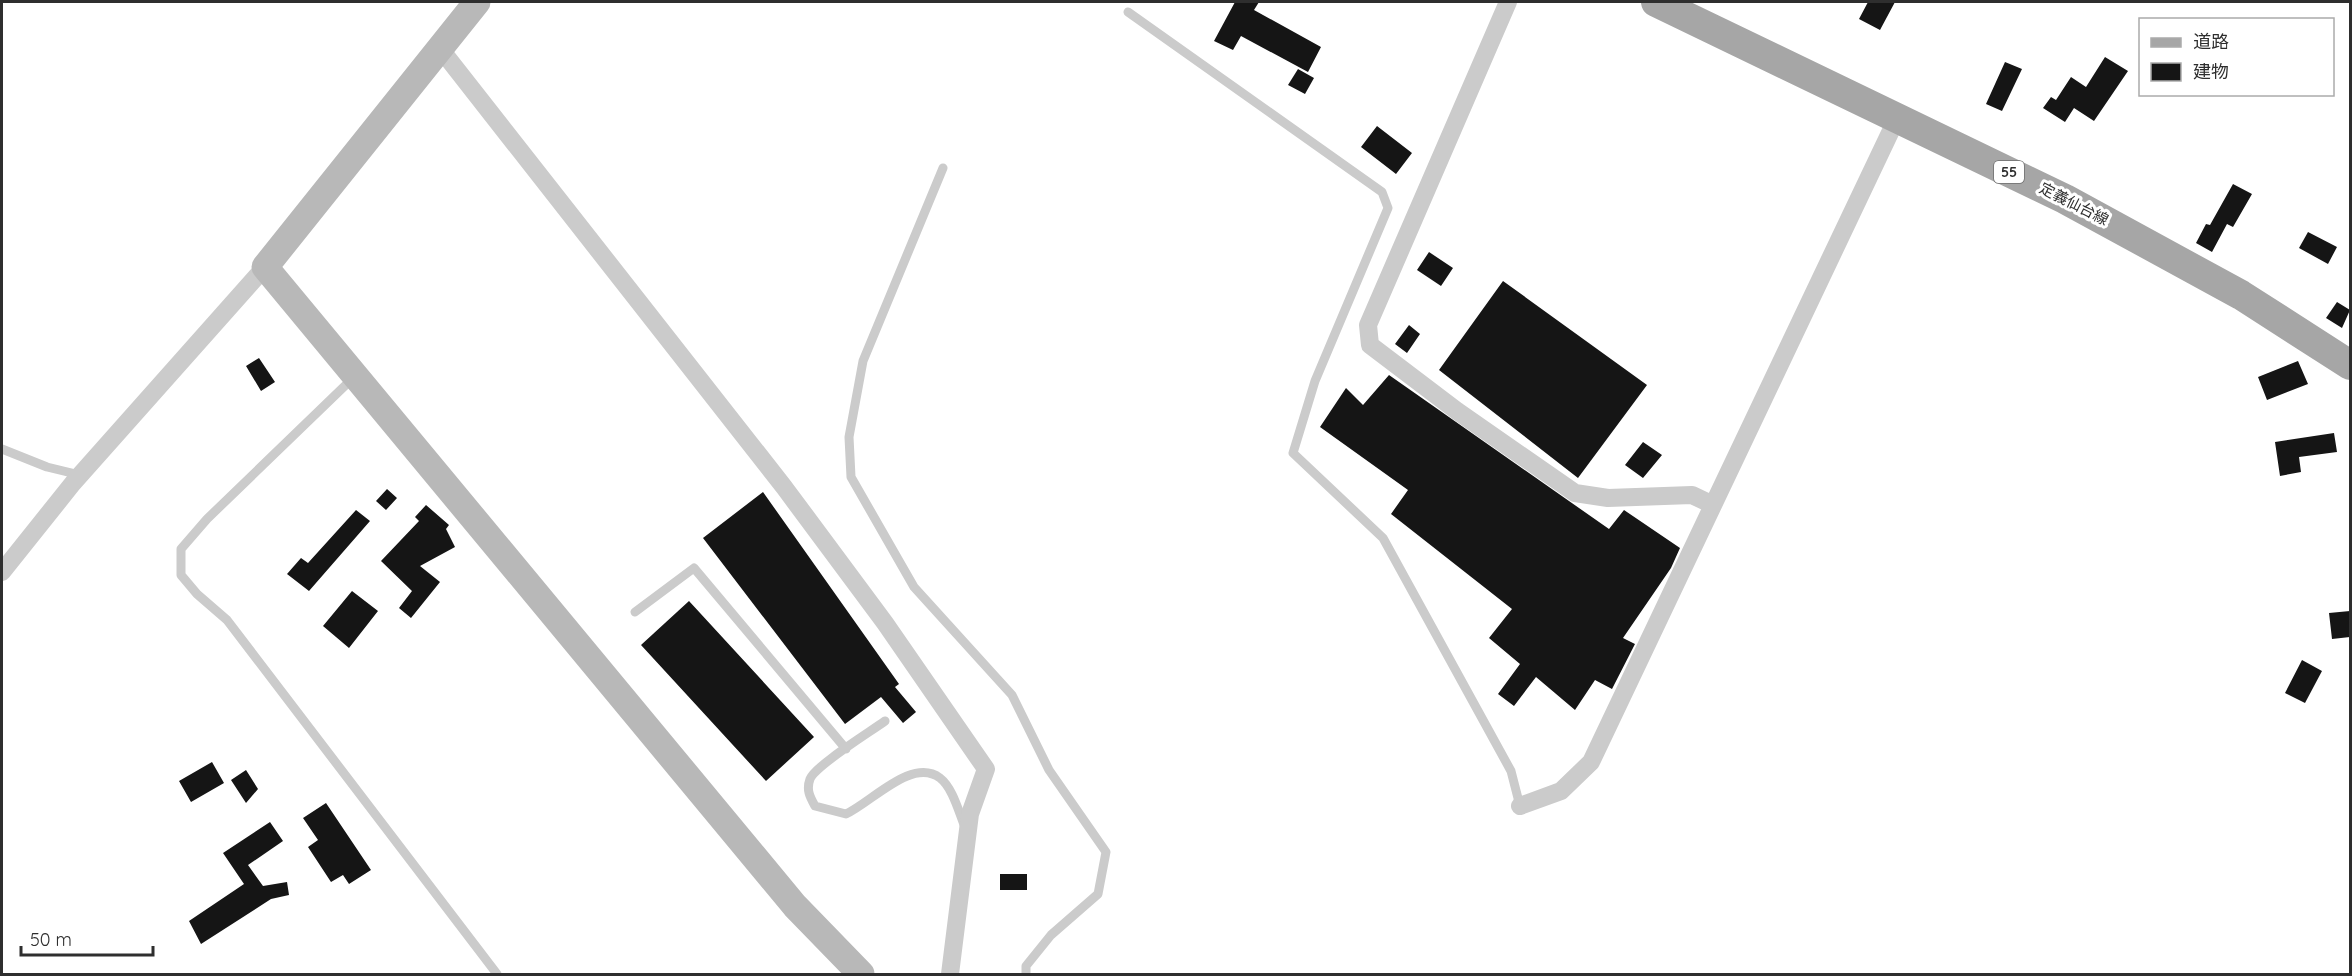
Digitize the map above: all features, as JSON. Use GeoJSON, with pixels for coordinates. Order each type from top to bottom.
{"type":"FeatureCollection","features":[{"type":"Feature","properties":{"kind":"main road","name":"定義仙台線"},"geometry":{"type":"LineString","coordinates":[[1656,2],[2119,227],[2241,296],[2350,365]]}},
{"type":"Feature","properties":{"kind":"street"},"geometry":{"type":"LineString","coordinates":[[2,572],[80,475],[265,267],[477,2]]}},
{"type":"Feature","properties":{"kind":"street"},"geometry":{"type":"LineString","coordinates":[[1508,2],[1368,325],[1370,345],[1457,411],[1575,493],[1608,498],[1692,495],[1713,505]]}},
{"type":"Feature","properties":{"kind":"street"},"geometry":{"type":"LineString","coordinates":[[439,47],[784,487],[885,623],[986,769],[970,814],[950,975]]}},
{"type":"Feature","properties":{"kind":"street"},"geometry":{"type":"LineString","coordinates":[[1520,806],[1561,791],[1591,762],[1896,118]]}},
{"type":"Feature","properties":{"kind":"street"},"geometry":{"type":"LineString","coordinates":[[265,267],[795,906],[861,975]]}},
{"type":"Feature","properties":{"kind":"lane"},"geometry":{"type":"LineString","coordinates":[[1128,12],[1382,192],[1389,208],[1315,381],[1293,453],[1383,538],[1511,771],[1520,806]]}},
{"type":"Feature","properties":{"kind":"lane"},"geometry":{"type":"LineString","coordinates":[[943,168],[863,361],[849,437],[851,477],[914,587],[1012,695],[1049,770],[1106,852],[1098,894],[1051,935],[1026,966],[1026,975]]}},
{"type":"Feature","properties":{"kind":"lane"},"geometry":{"type":"LineString","coordinates":[[355,376],[207,519],[181,549],[181,575],[197,594],[227,620],[497,975]]}},
{"type":"Feature","properties":{"kind":"lane"},"geometry":{"type":"LineString","coordinates":[[2,449],[47,467],[80,475]]}},
{"type":"Feature","properties":{"kind":"lane"},"geometry":{"type":"LineString","coordinates":[[635,612],[694,568],[846,749]]}},
{"type":"Feature","properties":{"kind":"lane"},"geometry":{"type":"LineString","coordinates":[[885,721],[810,778],[808,795],[815,806],[846,814],[910,772],[927,772],[940,778],[950,793],[967,832]]}},
{"type":"Feature","properties":{"kind":"building"},"geometry":{"type":"Polygon","coordinates":[[[1235,2],[1259,2],[1254,10],[1321,47],[1308,72],[1241,36],[1233,50],[1214,41],[1235,2]]]}},
{"type":"Feature","properties":{"kind":"building"},"geometry":{"type":"Polygon","coordinates":[[[1868,2],[1895,2],[1880,30],[1859,19],[1868,2]]]}},
{"type":"Feature","properties":{"kind":"building"},"geometry":{"type":"Polygon","coordinates":[[[2105,57],[2128,71],[2094,121],[2074,108],[2065,122],[2043,108],[2051,97],[2056,100],[2071,77],[2086,87],[2105,57]]]}},
{"type":"Feature","properties":{"kind":"building"},"geometry":{"type":"Polygon","coordinates":[[[2005,62],[2022,69],[2002,111],[1986,104],[2005,62]]]}},
{"type":"Feature","properties":{"kind":"building"},"geometry":{"type":"Polygon","coordinates":[[[1298,69],[1314,78],[1305,94],[1288,85],[1298,69]]]}},
{"type":"Feature","properties":{"kind":"building"},"geometry":{"type":"Polygon","coordinates":[[[1377,126],[1412,153],[1396,174],[1361,147],[1377,126]]]}},
{"type":"Feature","properties":{"kind":"building"},"geometry":{"type":"Polygon","coordinates":[[[2233,184],[2252,194],[2233,227],[2227,224],[2212,252],[2196,243],[2206,224],[2210,225],[2233,184]]]}},
{"type":"Feature","properties":{"kind":"building"},"geometry":{"type":"Polygon","coordinates":[[[2308,232],[2337,247],[2328,264],[2299,248],[2308,232]]]}},
{"type":"Feature","properties":{"kind":"building"},"geometry":{"type":"Polygon","coordinates":[[[1429,252],[1453,268],[1441,286],[1417,270],[1429,252]]]}},
{"type":"Feature","properties":{"kind":"building"},"geometry":{"type":"Polygon","coordinates":[[[1503,281],[1647,385],[1578,478],[1439,370],[1503,281]]]}},
{"type":"Feature","properties":{"kind":"building"},"geometry":{"type":"Polygon","coordinates":[[[2337,302],[2350,310],[2342,328],[2326,318],[2337,302]]]}},
{"type":"Feature","properties":{"kind":"building"},"geometry":{"type":"Polygon","coordinates":[[[1409,325],[1420,334],[1407,353],[1395,344],[1409,325]]]}},
{"type":"Feature","properties":{"kind":"building"},"geometry":{"type":"Polygon","coordinates":[[[259,358],[275,382],[261,391],[246,366],[259,358]]]}},
{"type":"Feature","properties":{"kind":"building"},"geometry":{"type":"Polygon","coordinates":[[[2298,361],[2308,384],[2267,400],[2258,377],[2298,361]]]}},
{"type":"Feature","properties":{"kind":"building"},"geometry":{"type":"Polygon","coordinates":[[[1389,375],[1609,529],[1624,510],[1680,548],[1671,568],[1623,638],[1635,644],[1612,689],[1595,680],[1575,710],[1536,677],[1514,706],[1498,694],[1520,664],[1489,638],[1512,609],[1391,514],[1408,490],[1320,427],[1346,388],[1363,405],[1389,375]]]}},
{"type":"Feature","properties":{"kind":"building"},"geometry":{"type":"Polygon","coordinates":[[[2334,433],[2337,452],[2299,457],[2301,472],[2280,476],[2275,442],[2334,433]]]}},
{"type":"Feature","properties":{"kind":"building"},"geometry":{"type":"Polygon","coordinates":[[[1643,442],[1662,455],[1643,478],[1625,465],[1643,442]]]}},
{"type":"Feature","properties":{"kind":"building"},"geometry":{"type":"Polygon","coordinates":[[[387,489],[397,498],[386,510],[376,501],[387,489]]]}},
{"type":"Feature","properties":{"kind":"building"},"geometry":{"type":"Polygon","coordinates":[[[763,492],[899,684],[895,687],[916,712],[903,723],[881,697],[845,724],[703,538],[763,492]]]}},
{"type":"Feature","properties":{"kind":"building"},"geometry":{"type":"Polygon","coordinates":[[[426,505],[449,525],[446,529],[455,547],[420,566],[440,582],[411,618],[399,608],[412,591],[381,561],[419,521],[415,517],[426,505]]]}},
{"type":"Feature","properties":{"kind":"building"},"geometry":{"type":"Polygon","coordinates":[[[356,510],[370,521],[309,591],[287,574],[301,558],[308,563],[356,510]]]}},
{"type":"Feature","properties":{"kind":"building"},"geometry":{"type":"Polygon","coordinates":[[[352,591],[378,611],[349,648],[323,626],[352,591]]]}},
{"type":"Feature","properties":{"kind":"building"},"geometry":{"type":"Polygon","coordinates":[[[689,601],[814,737],[766,781],[641,645],[689,601]]]}},
{"type":"Feature","properties":{"kind":"building"},"geometry":{"type":"Polygon","coordinates":[[[2350,611],[2350,637],[2332,639],[2329,613],[2350,611]]]}},
{"type":"Feature","properties":{"kind":"building"},"geometry":{"type":"Polygon","coordinates":[[[2302,660],[2322,671],[2305,703],[2285,693],[2302,660]]]}},
{"type":"Feature","properties":{"kind":"building"},"geometry":{"type":"Polygon","coordinates":[[[212,762],[224,783],[191,802],[179,781],[212,762]]]}},
{"type":"Feature","properties":{"kind":"building"},"geometry":{"type":"Polygon","coordinates":[[[246,770],[258,789],[246,803],[231,780],[246,770]]]}},
{"type":"Feature","properties":{"kind":"building"},"geometry":{"type":"Polygon","coordinates":[[[326,803],[371,870],[349,884],[343,875],[331,882],[308,847],[318,840],[303,818],[326,803]]]}},
{"type":"Feature","properties":{"kind":"building"},"geometry":{"type":"Polygon","coordinates":[[[270,822],[283,841],[248,865],[263,886],[287,882],[289,895],[271,899],[201,944],[189,921],[244,884],[223,853],[270,822]]]}},
{"type":"Feature","properties":{"kind":"building"},"geometry":{"type":"Polygon","coordinates":[[[1000,874],[1027,874],[1027,890],[1000,890],[1000,874]]]}}]}
